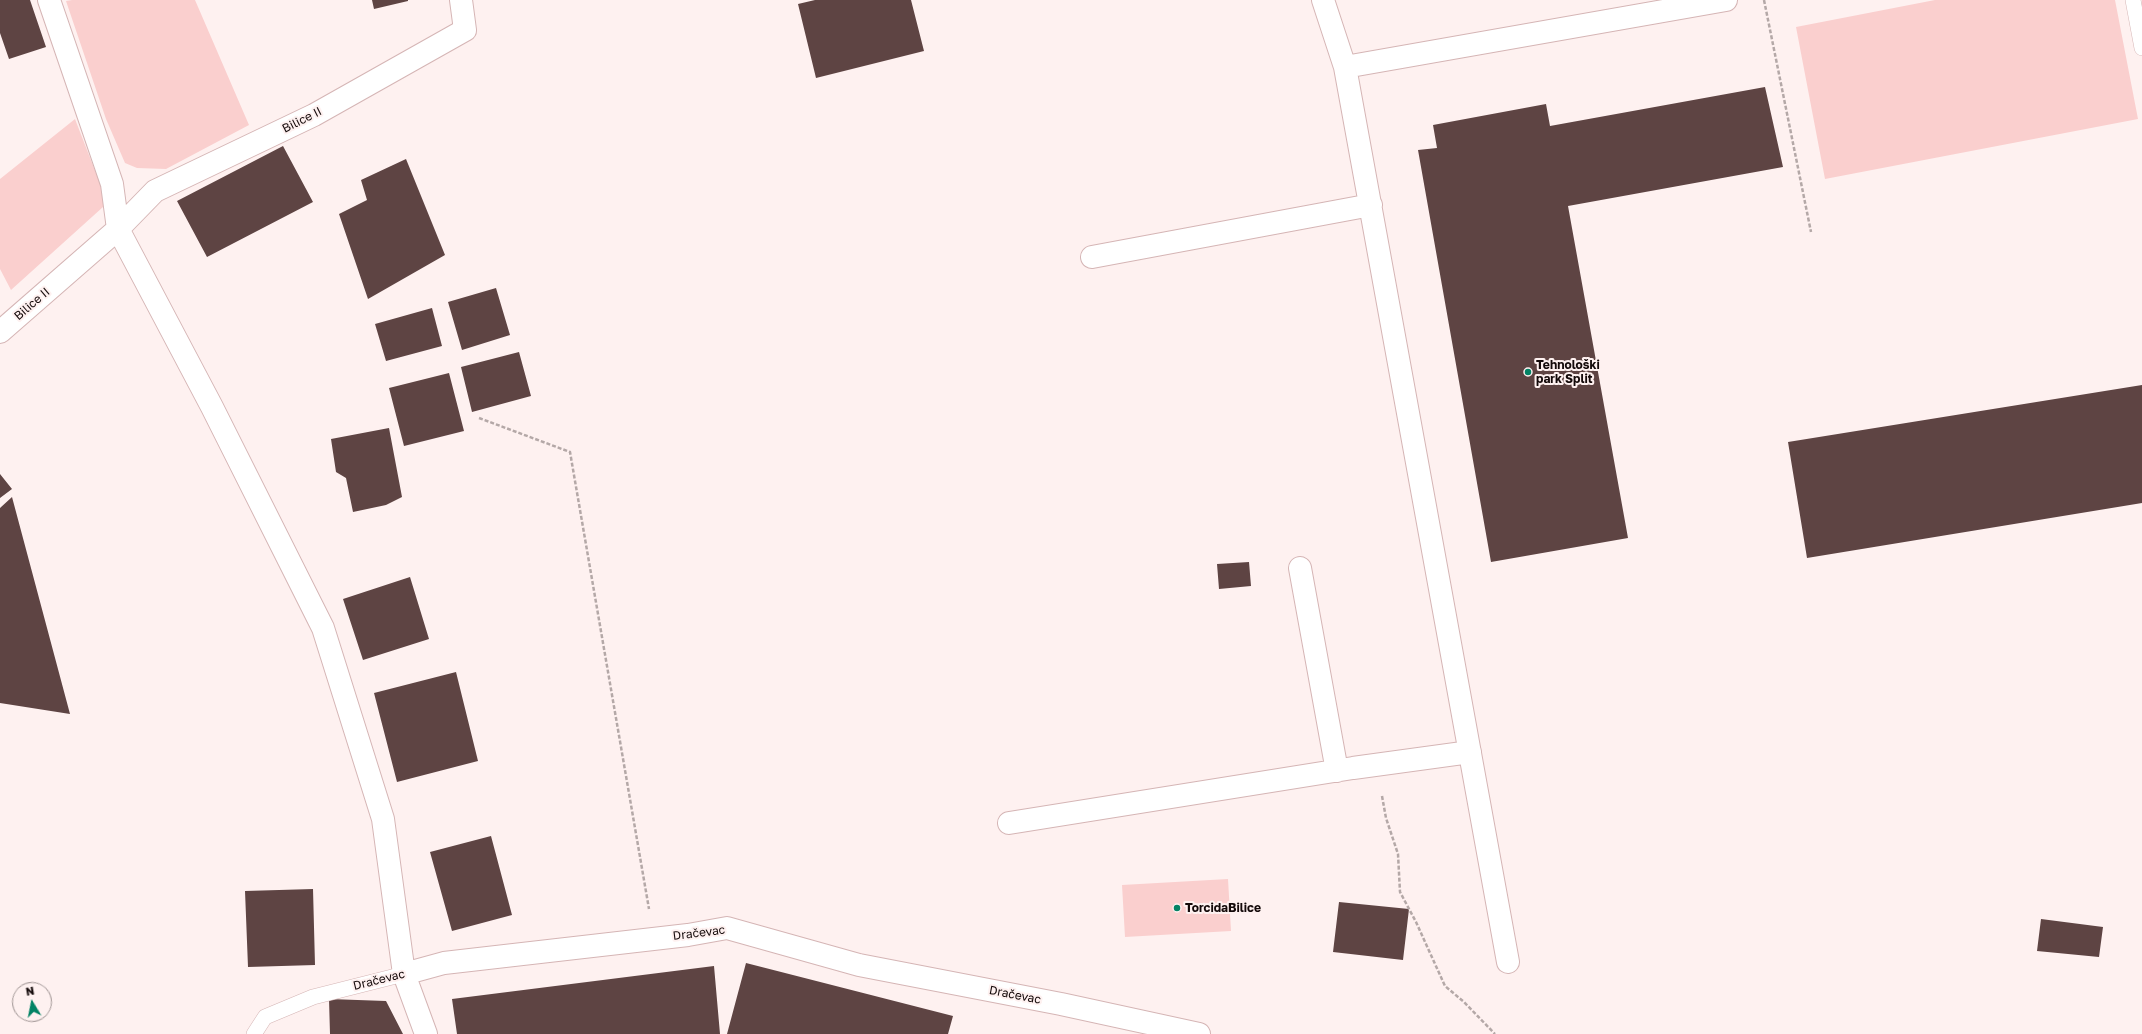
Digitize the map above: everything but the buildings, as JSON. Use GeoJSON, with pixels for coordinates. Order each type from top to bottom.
{"type":"FeatureCollection","features":[{"type":"Feature","properties":{"kind":"street"},"geometry":{"type":"LineString","coordinates":[[49,0],[112,184],[118,229],[212,407],[323,628],[383,819],[404,974],[426,1034]]}},
{"type":"Feature","properties":{"kind":"street","name":"Bilice II"},"geometry":{"type":"LineString","coordinates":[[0,332],[118,229],[155,191],[314,114],[465,30],[460,0]]}},
{"type":"Feature","properties":{"kind":"street"},"geometry":{"type":"LineString","coordinates":[[1323,0],[1345,67],[1508,962]]}},
{"type":"Feature","properties":{"kind":"street"},"geometry":{"type":"LineString","coordinates":[[1345,67],[1726,0]]}},
{"type":"Feature","properties":{"kind":"street"},"geometry":{"type":"LineString","coordinates":[[1092,257],[1370,206]]}},
{"type":"Feature","properties":{"kind":"street"},"geometry":{"type":"LineString","coordinates":[[1300,568],[1337,771]]}},
{"type":"Feature","properties":{"kind":"street"},"geometry":{"type":"LineString","coordinates":[[1009,823],[1337,771],[1470,752]]}},
{"type":"Feature","properties":{"kind":"street","name":"Dračevac"},"geometry":{"type":"LineString","coordinates":[[404,974],[444,963],[655,939],[727,928],[859,965],[1061,1004],[1199,1034]]}},
{"type":"Feature","properties":{"kind":"lane"},"geometry":{"type":"LineString","coordinates":[[2133,0],[2142,48]]}},
{"type":"Feature","properties":{"kind":"lane","name":"Dračevac"},"geometry":{"type":"LineString","coordinates":[[254,1034],[265,1017],[313,997],[404,974]]}},
{"type":"Feature","properties":{"kind":"path"},"geometry":{"type":"LineString","coordinates":[[1764,0],[1811,232]]}},
{"type":"Feature","properties":{"kind":"path"},"geometry":{"type":"LineString","coordinates":[[479,418],[570,452],[655,939]]}},
{"type":"Feature","properties":{"kind":"path"},"geometry":{"type":"LineString","coordinates":[[1376,765],[1386,818],[1398,854],[1400,892],[1416,922],[1445,986],[1464,1002],[1495,1034]]}},
{"type":"Feature","properties":{"kind":"shaded area"},"geometry":{"type":"Polygon","coordinates":[[[195,0],[249,125],[166,169],[137,168],[125,163],[106,119],[66,1],[195,0]]]}},
{"type":"Feature","properties":{"kind":"shaded area"},"geometry":{"type":"Polygon","coordinates":[[[1935,0],[2115,0],[2138,119],[1825,179],[1796,27],[1935,0]]]}},
{"type":"Feature","properties":{"kind":"shaded area"},"geometry":{"type":"Polygon","coordinates":[[[75,119],[106,199],[103,207],[11,290],[0,269],[0,179],[75,119]]]}},
{"type":"Feature","properties":{"kind":"shaded area","name":"TorcidaBilice"},"geometry":{"type":"Polygon","coordinates":[[[1228,879],[1231,931],[1125,937],[1122,885],[1228,879]]]}},
{"type":"Feature","properties":{"kind":"place","name":"Tehnološki park Split"},"geometry":{"type":"Point","coordinates":[1528,372]}},
{"type":"Feature","properties":{"kind":"place","name":"TorcidaBilice"},"geometry":{"type":"Point","coordinates":[1177,908]}}]}
